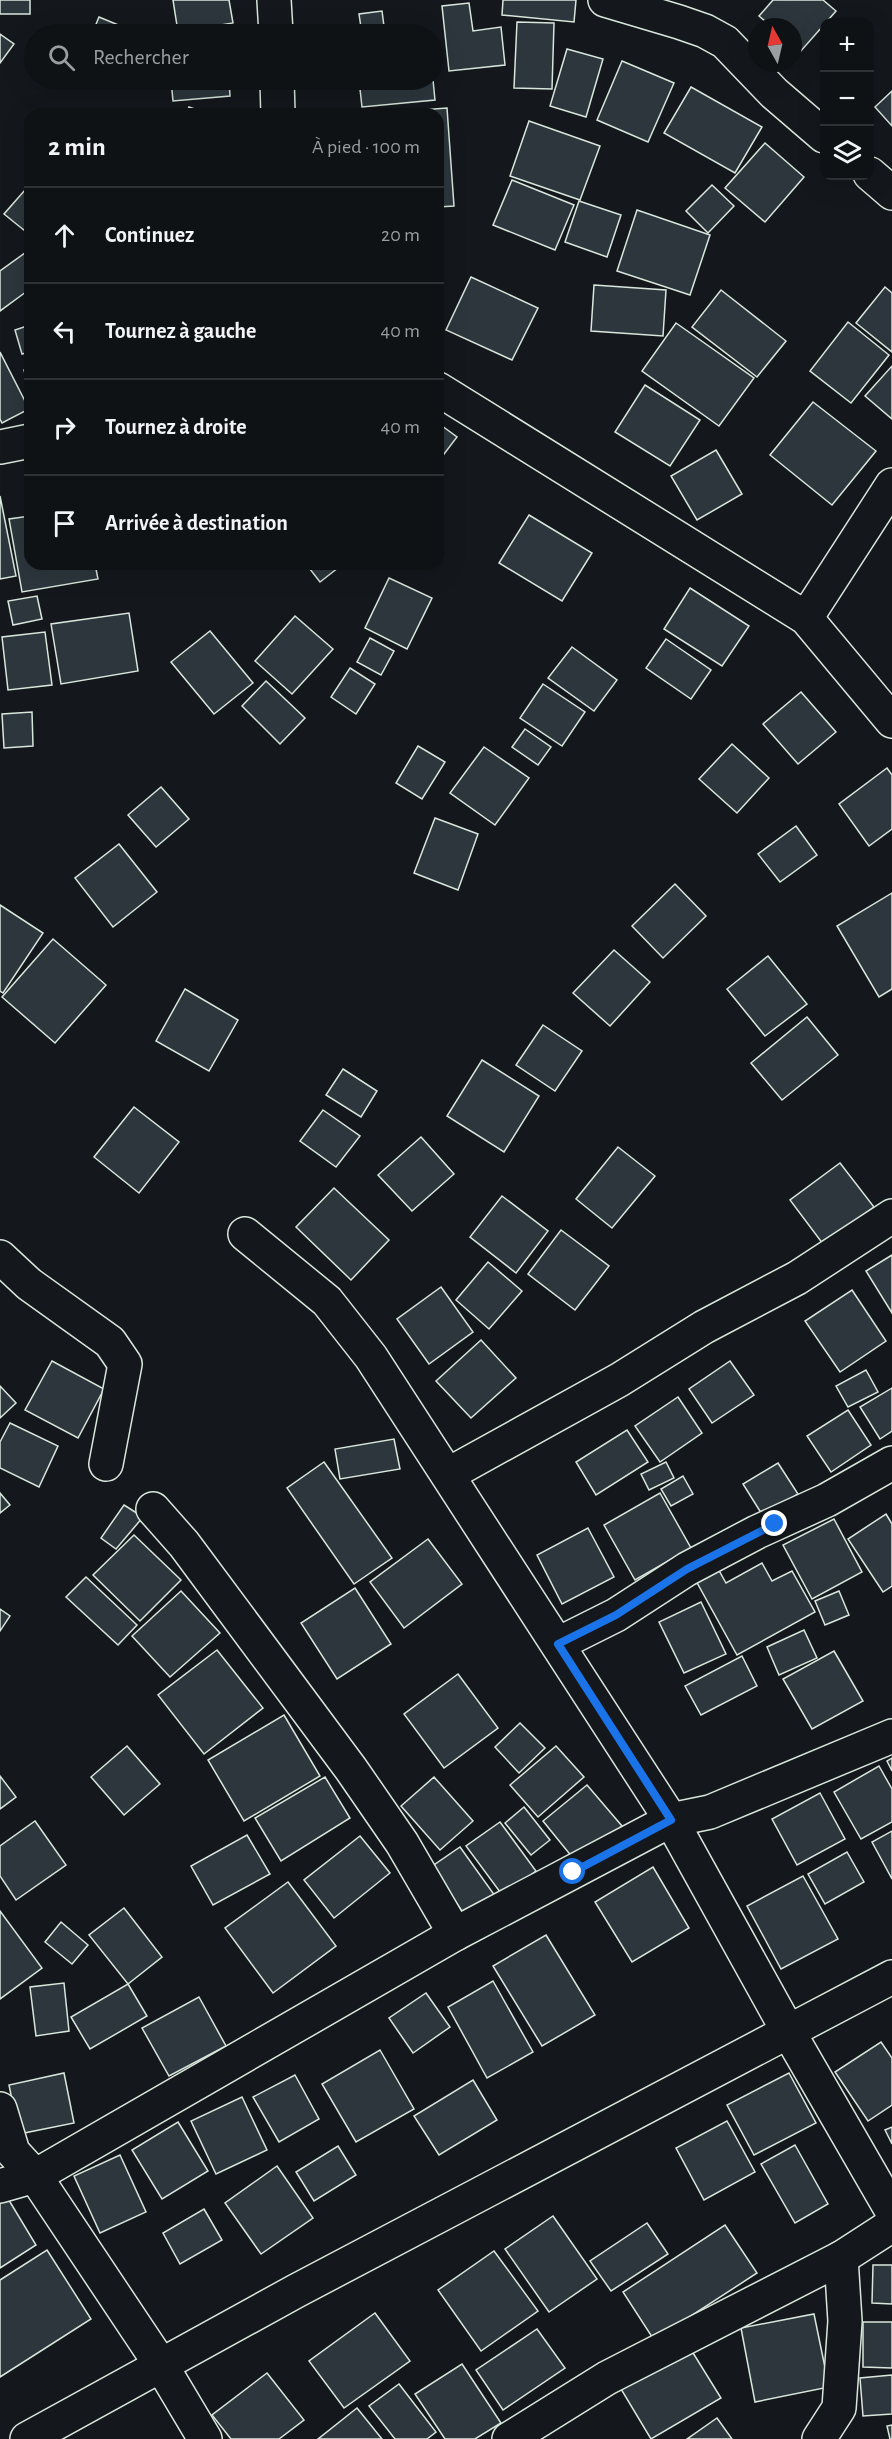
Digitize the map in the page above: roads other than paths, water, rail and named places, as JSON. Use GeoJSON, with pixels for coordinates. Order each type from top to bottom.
{"type":"FeatureCollection","features":[{"type":"Feature","properties":{"kind":"street"},"geometry":{"type":"LineString","coordinates":[[274,0],[275,24]]}},
{"type":"Feature","properties":{"kind":"street"},"geometry":{"type":"LineString","coordinates":[[605,0],[705,31],[725,42],[774,93],[820,132]]}},
{"type":"Feature","properties":{"kind":"street"},"geometry":{"type":"LineString","coordinates":[[277,90],[278,108]]}},
{"type":"Feature","properties":{"kind":"street"},"geometry":{"type":"LineString","coordinates":[[874,177],[892,193]]}},
{"type":"Feature","properties":{"kind":"street"},"geometry":{"type":"LineString","coordinates":[[444,393],[806,618],[892,721]]}},
{"type":"Feature","properties":{"kind":"street"},"geometry":{"type":"LineString","coordinates":[[0,447],[24,442]]}},
{"type":"Feature","properties":{"kind":"street"},"geometry":{"type":"LineString","coordinates":[[806,618],[892,485]]}},
{"type":"Feature","properties":{"kind":"street"},"geometry":{"type":"LineString","coordinates":[[448,1474],[620,1380],[704,1327],[797,1278],[892,1216]]}},
{"type":"Feature","properties":{"kind":"street"},"geometry":{"type":"LineString","coordinates":[[245,1234],[327,1301],[371,1357],[671,1820],[788,2031],[892,2211]]}},
{"type":"Feature","properties":{"kind":"street"},"geometry":{"type":"LineString","coordinates":[[0,1257],[29,1284],[110,1342],[125,1364],[105,1464]]}},
{"type":"Feature","properties":{"kind":"street"},"geometry":{"type":"LineString","coordinates":[[558,1644],[616,1615],[687,1569],[758,1532],[827,1500],[892,1463]]}},
{"type":"Feature","properties":{"kind":"street"},"geometry":{"type":"LineString","coordinates":[[153,1509],[198,1563],[351,1769],[402,1843],[455,1934]]}},
{"type":"Feature","properties":{"kind":"street"},"geometry":{"type":"LineString","coordinates":[[0,2186],[35,2176],[455,1934],[671,1820],[710,1812],[892,1736]]}},
{"type":"Feature","properties":{"kind":"street"},"geometry":{"type":"LineString","coordinates":[[27,2439],[296,2290],[892,1977]]}},
{"type":"Feature","properties":{"kind":"street"},"geometry":{"type":"LineString","coordinates":[[0,2109],[13,2152],[35,2176],[161,2365],[205,2439]]}},
{"type":"Feature","properties":{"kind":"street"},"geometry":{"type":"LineString","coordinates":[[509,2439],[608,2378],[841,2258],[892,2225]]}},
{"type":"Feature","properties":{"kind":"street"},"geometry":{"type":"LineString","coordinates":[[819,2439],[839,2408],[845,2321],[841,2258]]}}]}
